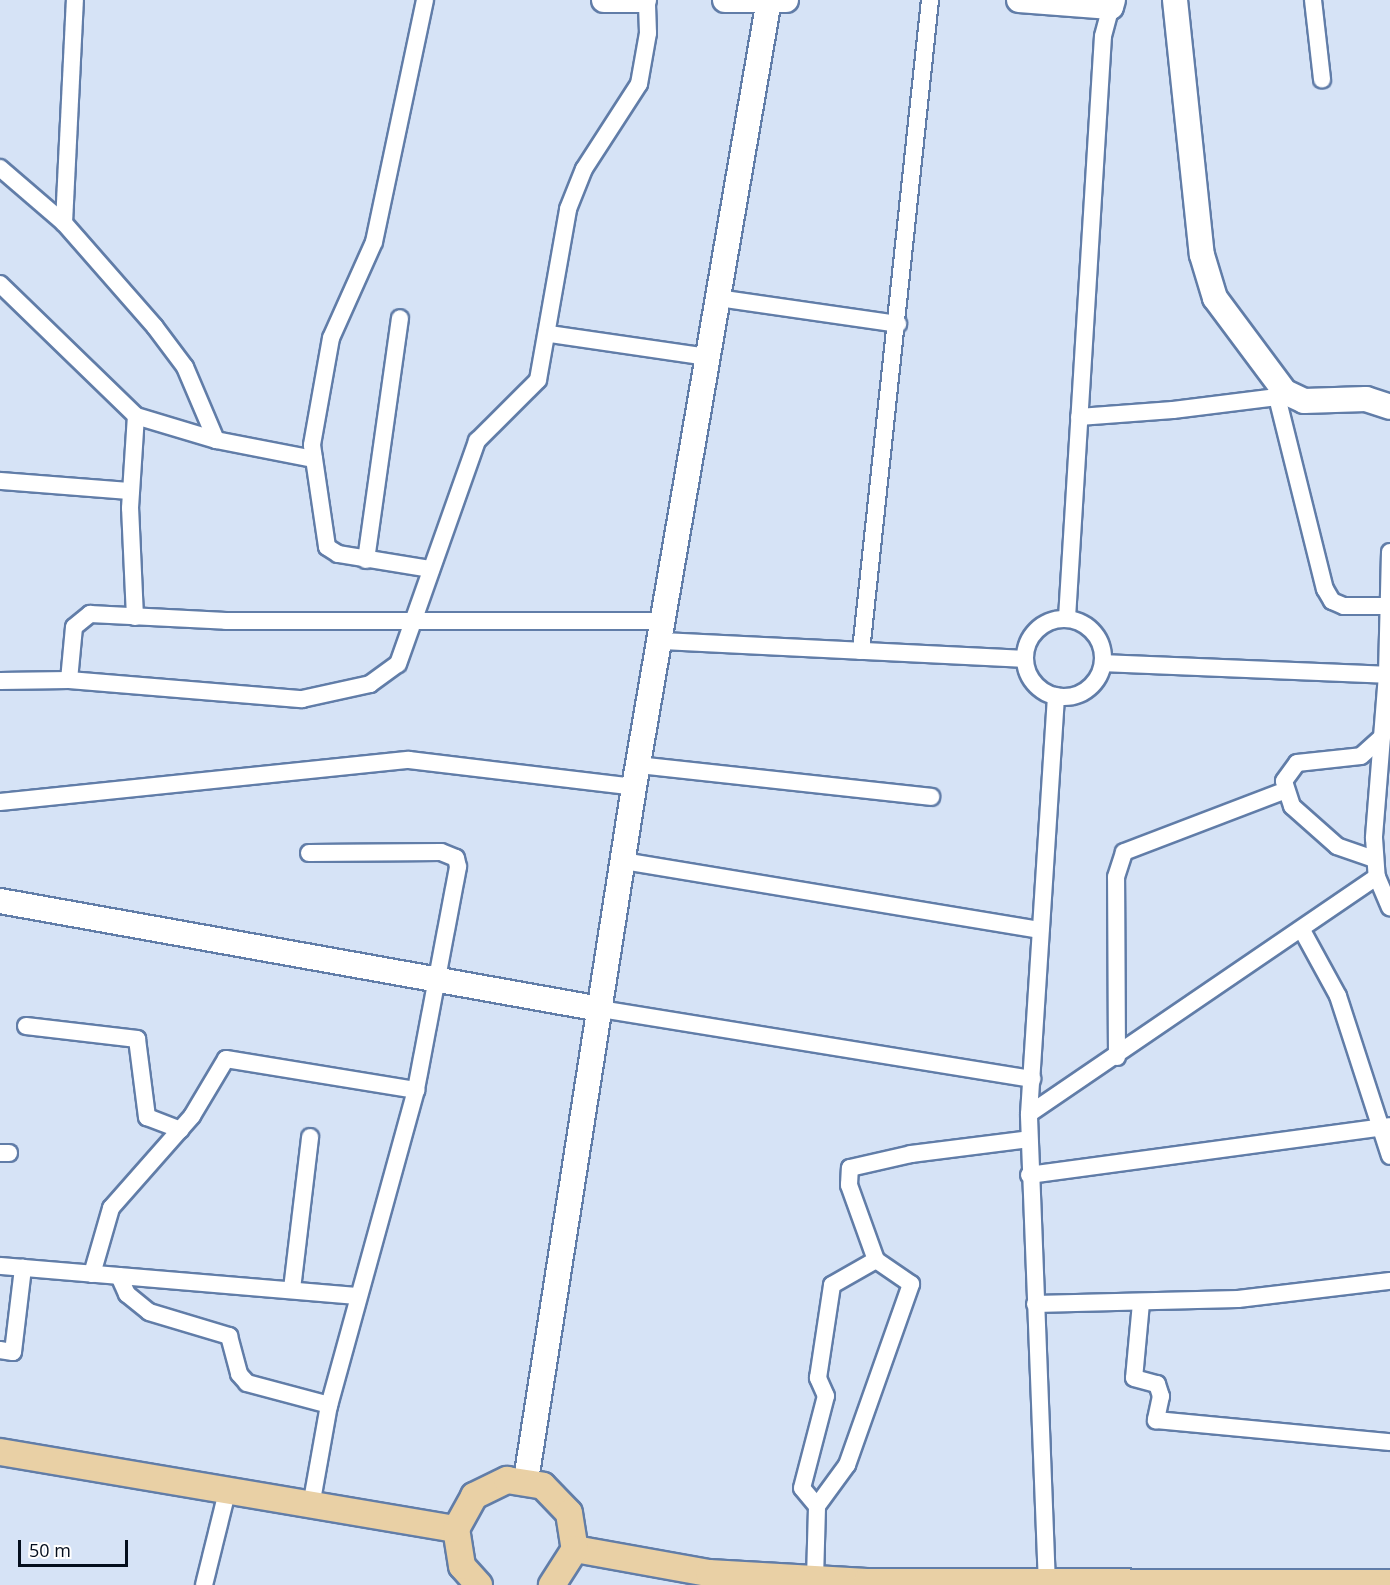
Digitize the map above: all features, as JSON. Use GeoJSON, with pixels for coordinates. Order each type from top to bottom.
{"type":"FeatureCollection","features":[{"type":"Feature","properties":{"kind":"main road"},"geometry":{"type":"LineString","coordinates":[[604,0],[646,0]]}},
{"type":"Feature","properties":{"kind":"main road"},"geometry":{"type":"LineString","coordinates":[[725,0],[786,0]]}},
{"type":"Feature","properties":{"kind":"main road"},"geometry":{"type":"LineString","coordinates":[[526,1480],[636,776],[769,0]]}},
{"type":"Feature","properties":{"kind":"main road"},"geometry":{"type":"LineString","coordinates":[[1019,0],[1112,4]]}},
{"type":"Feature","properties":{"kind":"main road"},"geometry":{"type":"LineString","coordinates":[[1175,0],[1202,255],[1215,298],[1281,395],[1304,400],[1366,399],[1390,407]]}},
{"type":"Feature","properties":{"kind":"main road"},"geometry":{"type":"LineString","coordinates":[[0,902],[600,1009]]}},
{"type":"Feature","properties":{"kind":"main road"},"geometry":{"type":"LineString","coordinates":[[0,1452],[456,1529]]}},
{"type":"Feature","properties":{"kind":"main road"},"geometry":{"type":"LineString","coordinates":[[479,1585],[462,1566],[456,1529],[462,1511],[481,1491],[507,1480],[526,1480],[559,1497],[569,1513],[574,1549],[552,1585]]}},
{"type":"Feature","properties":{"kind":"main road"},"geometry":{"type":"LineString","coordinates":[[574,1549],[708,1579],[1047,1583],[1390,1583]]}},
{"type":"Feature","properties":{"kind":"street"},"geometry":{"type":"LineString","coordinates":[[64,223],[75,0]]}},
{"type":"Feature","properties":{"kind":"street"},"geometry":{"type":"LineString","coordinates":[[425,0],[374,242],[331,338],[314,459],[327,547],[366,560],[431,569]]}},
{"type":"Feature","properties":{"kind":"street"},"geometry":{"type":"LineString","coordinates":[[0,681],[69,680],[323,697],[370,684],[391,670],[416,622],[431,569],[477,441],[538,380],[549,334],[574,189],[639,84],[648,42],[646,0]]}},
{"type":"Feature","properties":{"kind":"street"},"geometry":{"type":"LineString","coordinates":[[861,651],[898,324],[930,0]]}},
{"type":"Feature","properties":{"kind":"street"},"geometry":{"type":"LineString","coordinates":[[1313,0],[1322,80]]}},
{"type":"Feature","properties":{"kind":"street"},"geometry":{"type":"LineString","coordinates":[[1066,618],[1103,36],[1112,4]]}},
{"type":"Feature","properties":{"kind":"street"},"geometry":{"type":"LineString","coordinates":[[0,168],[64,223],[185,367],[216,440]]}},
{"type":"Feature","properties":{"kind":"street"},"geometry":{"type":"LineString","coordinates":[[0,284],[136,416],[216,440],[314,459]]}},
{"type":"Feature","properties":{"kind":"street"},"geometry":{"type":"LineString","coordinates":[[718,298],[898,324]]}},
{"type":"Feature","properties":{"kind":"street"},"geometry":{"type":"LineString","coordinates":[[366,560],[400,318]]}},
{"type":"Feature","properties":{"kind":"street"},"geometry":{"type":"LineString","coordinates":[[549,334],[708,357]]}},
{"type":"Feature","properties":{"kind":"street"},"geometry":{"type":"LineString","coordinates":[[1079,417],[1281,395],[1325,589],[1332,601],[1344,606],[1389,606]]}},
{"type":"Feature","properties":{"kind":"street"},"geometry":{"type":"LineString","coordinates":[[135,617],[131,491],[136,416]]}},
{"type":"Feature","properties":{"kind":"street"},"geometry":{"type":"LineString","coordinates":[[0,481],[131,491]]}},
{"type":"Feature","properties":{"kind":"street"},"geometry":{"type":"LineString","coordinates":[[1388,897],[1377,877],[1374,859],[1382,736],[1389,675],[1390,552]]}},
{"type":"Feature","properties":{"kind":"street"},"geometry":{"type":"LineString","coordinates":[[69,680],[77,621],[90,614],[661,631],[861,651],[1024,659]]}},
{"type":"Feature","properties":{"kind":"street"},"geometry":{"type":"LineString","coordinates":[[1066,618],[1094,633],[1103,663],[1099,676],[1081,694],[1056,696],[1033,683],[1024,659],[1026,646],[1041,625],[1066,618]]}},
{"type":"Feature","properties":{"kind":"street"},"geometry":{"type":"LineString","coordinates":[[1103,663],[1389,675]]}},
{"type":"Feature","properties":{"kind":"street"},"geometry":{"type":"LineString","coordinates":[[1047,1583],[1029,1174],[1029,1114],[1056,696]]}},
{"type":"Feature","properties":{"kind":"street"},"geometry":{"type":"LineString","coordinates":[[1374,859],[1337,846],[1292,806],[1284,791],[1284,781],[1297,763],[1361,756],[1382,736]]}},
{"type":"Feature","properties":{"kind":"street"},"geometry":{"type":"LineString","coordinates":[[0,802],[409,760],[931,796]]}},
{"type":"Feature","properties":{"kind":"street"},"geometry":{"type":"LineString","coordinates":[[1117,1057],[1116,877],[1124,852],[1284,791]]}},
{"type":"Feature","properties":{"kind":"street"},"geometry":{"type":"LineString","coordinates":[[309,853],[441,852],[456,858],[456,883],[416,1090],[328,1405],[311,1506]]}},
{"type":"Feature","properties":{"kind":"street"},"geometry":{"type":"LineString","coordinates":[[623,861],[1040,930]]}},
{"type":"Feature","properties":{"kind":"street"},"geometry":{"type":"LineString","coordinates":[[1029,1114],[1303,932],[1377,877]]}},
{"type":"Feature","properties":{"kind":"street"},"geometry":{"type":"LineString","coordinates":[[1303,932],[1338,996],[1387,1127],[1390,1156]]}},
{"type":"Feature","properties":{"kind":"street"},"geometry":{"type":"LineString","coordinates":[[600,1009],[1032,1079]]}},
{"type":"Feature","properties":{"kind":"street"},"geometry":{"type":"LineString","coordinates":[[26,1026],[137,1039],[147,1117],[181,1130]]}},
{"type":"Feature","properties":{"kind":"street"},"geometry":{"type":"LineString","coordinates":[[92,1274],[111,1208],[181,1130],[219,1064],[235,1057],[416,1090]]}},
{"type":"Feature","properties":{"kind":"street"},"geometry":{"type":"LineString","coordinates":[[1029,1174],[1387,1127]]}},
{"type":"Feature","properties":{"kind":"street"},"geometry":{"type":"LineString","coordinates":[[292,1289],[310,1137]]}},
{"type":"Feature","properties":{"kind":"street"},"geometry":{"type":"LineString","coordinates":[[815,1579],[817,1506],[847,1465],[911,1292],[911,1284],[876,1260],[849,1185],[850,1168],[911,1154],[1029,1139]]}},
{"type":"Feature","properties":{"kind":"street"},"geometry":{"type":"LineString","coordinates":[[817,1506],[802,1488],[826,1396],[818,1378],[832,1285],[876,1260]]}},
{"type":"Feature","properties":{"kind":"street"},"geometry":{"type":"LineString","coordinates":[[0,1266],[358,1296]]}},
{"type":"Feature","properties":{"kind":"street"},"geometry":{"type":"LineString","coordinates":[[0,1350],[13,1352],[22,1268]]}},
{"type":"Feature","properties":{"kind":"street"},"geometry":{"type":"LineString","coordinates":[[119,1276],[126,1294],[149,1312],[229,1336],[238,1374],[247,1383],[328,1405]]}},
{"type":"Feature","properties":{"kind":"street"},"geometry":{"type":"LineString","coordinates":[[1035,1304],[1238,1299],[1390,1281]]}},
{"type":"Feature","properties":{"kind":"street"},"geometry":{"type":"LineString","coordinates":[[1141,1303],[1134,1378],[1157,1384],[1161,1396],[1156,1420],[1390,1442]]}},
{"type":"Feature","properties":{"kind":"street"},"geometry":{"type":"LineString","coordinates":[[204,1585],[227,1492]]}}]}
